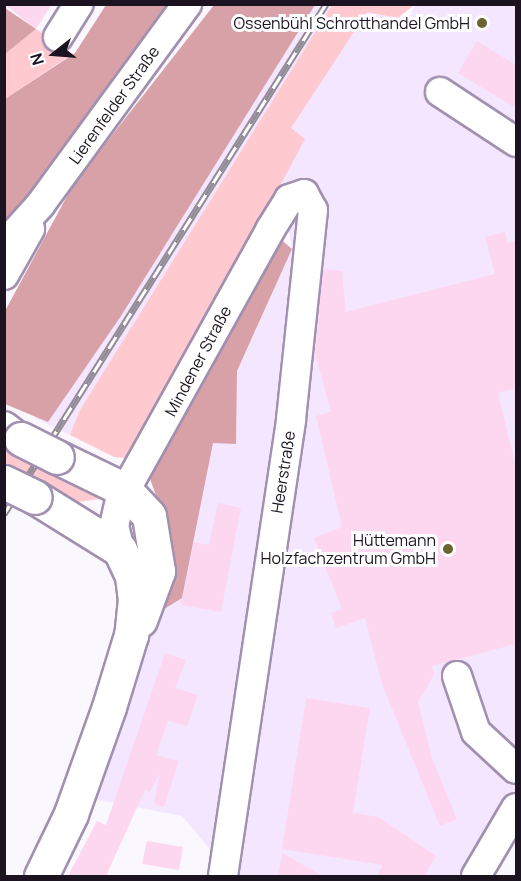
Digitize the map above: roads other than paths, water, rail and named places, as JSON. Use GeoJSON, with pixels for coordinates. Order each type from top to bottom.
{"type":"FeatureCollection","features":[{"type":"Feature","properties":{"kind":"main road"},"geometry":{"type":"LineString","coordinates":[[10,434],[57,457],[123,495]]}},
{"type":"Feature","properties":{"kind":"main road"},"geometry":{"type":"LineString","coordinates":[[4,482],[39,499],[108,540]]}},
{"type":"Feature","properties":{"kind":"main road","name":"Mindener Straße"},"geometry":{"type":"LineString","coordinates":[[41,876],[71,814],[131,635],[153,593],[158,557],[149,516],[123,495]]}},
{"type":"Feature","properties":{"kind":"main road","name":"Mindener Straße"},"geometry":{"type":"LineString","coordinates":[[108,540],[134,588],[131,635]]}},
{"type":"Feature","properties":{"kind":"street"},"geometry":{"type":"LineString","coordinates":[[58,37],[79,4]]}},
{"type":"Feature","properties":{"kind":"street","name":"Lierenfelder Straße"},"geometry":{"type":"LineString","coordinates":[[4,245],[40,205],[187,4]]}},
{"type":"Feature","properties":{"kind":"street"},"geometry":{"type":"LineString","coordinates":[[440,92],[516,142]]}},
{"type":"Feature","properties":{"kind":"street","name":"Heerstraße"},"geometry":{"type":"LineString","coordinates":[[224,876],[291,421],[311,200],[304,194],[289,199],[270,230]]}},
{"type":"Feature","properties":{"kind":"street","name":"Lierenfelder Straße"},"geometry":{"type":"LineString","coordinates":[[4,275],[40,205]]}},
{"type":"Feature","properties":{"kind":"street","name":"Mindener Straße"},"geometry":{"type":"LineString","coordinates":[[108,540],[123,495],[270,230]]}},
{"type":"Feature","properties":{"kind":"street"},"geometry":{"type":"LineString","coordinates":[[39,499],[91,511],[123,495]]}},
{"type":"Feature","properties":{"kind":"street"},"geometry":{"type":"LineString","coordinates":[[457,676],[476,732],[516,769]]}},
{"type":"Feature","properties":{"kind":"street"},"geometry":{"type":"LineString","coordinates":[[476,876],[516,808]]}},
{"type":"Feature","properties":{"kind":"railway"},"geometry":{"type":"LineString","coordinates":[[4,514],[326,4]]}},
{"type":"Feature","properties":{"kind":"place","name":"Ossenbühl Schrotthandel GmbH"},"geometry":{"type":"Point","coordinates":[482,23]}},
{"type":"Feature","properties":{"kind":"place","name":"Hüttemann Holzfachzentrum GmbH"},"geometry":{"type":"Point","coordinates":[448,549]}}]}
